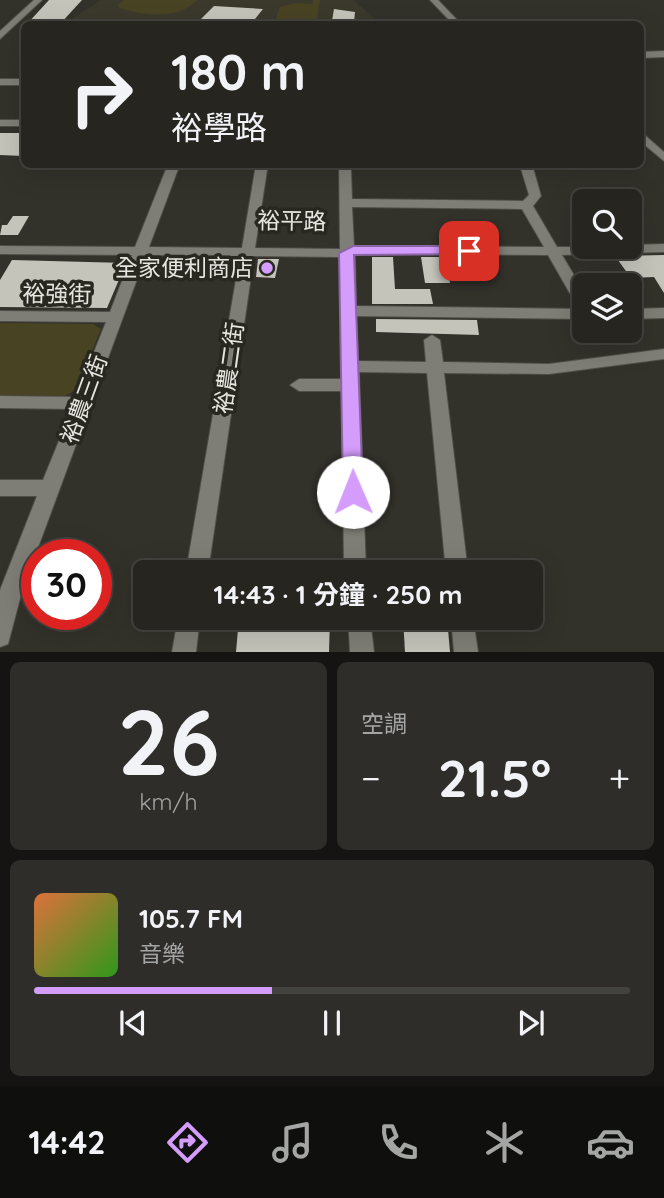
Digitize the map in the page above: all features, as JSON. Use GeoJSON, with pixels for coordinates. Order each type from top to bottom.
{"type":"FeatureCollection","features":[{"type":"Feature","properties":{"kind":"street"},"geometry":{"type":"LineString","coordinates":[[0,36],[4,26],[30,0]]}},
{"type":"Feature","properties":{"kind":"street"},"geometry":{"type":"LineString","coordinates":[[4,26],[37,0]]}},
{"type":"Feature","properties":{"kind":"street"},"geometry":{"type":"LineString","coordinates":[[434,0],[454,21]]}},
{"type":"Feature","properties":{"kind":"street"},"geometry":{"type":"LineString","coordinates":[[644,55],[664,54]]}},
{"type":"Feature","properties":{"kind":"street"},"geometry":{"type":"LineString","coordinates":[[0,82],[21,82]]}},
{"type":"Feature","properties":{"kind":"street"},"geometry":{"type":"LineString","coordinates":[[0,123],[21,123]]}},
{"type":"Feature","properties":{"kind":"street"},"geometry":{"type":"LineString","coordinates":[[644,138],[664,158]]}},
{"type":"Feature","properties":{"kind":"street","name":"裕農三街"},"geometry":{"type":"LineString","coordinates":[[0,636],[11,591],[172,168]]}},
{"type":"Feature","properties":{"kind":"street","name":"裕農二街"},"geometry":{"type":"LineString","coordinates":[[199,560],[261,168]]}},
{"type":"Feature","properties":{"kind":"street"},"geometry":{"type":"LineString","coordinates":[[345,168],[355,560]]}},
{"type":"Feature","properties":{"kind":"street"},"geometry":{"type":"LineString","coordinates":[[347,203],[526,205],[535,196],[527,168]]}},
{"type":"Feature","properties":{"kind":"street"},"geometry":{"type":"LineString","coordinates":[[526,205],[572,284]]}},
{"type":"Feature","properties":{"kind":"street","name":"裕平路"},"geometry":{"type":"LineString","coordinates":[[0,240],[247,248],[551,251],[664,248]]}},
{"type":"Feature","properties":{"kind":"street","name":"裕平路"},"geometry":{"type":"LineString","coordinates":[[0,250],[142,246]]}},
{"type":"Feature","properties":{"kind":"street"},"geometry":{"type":"LineString","coordinates":[[349,310],[572,314]]}},
{"type":"Feature","properties":{"kind":"street","name":"裕強街"},"geometry":{"type":"LineString","coordinates":[[0,316],[114,317]]}},
{"type":"Feature","properties":{"kind":"street"},"geometry":{"type":"LineString","coordinates":[[642,316],[662,318]]}},
{"type":"Feature","properties":{"kind":"street"},"geometry":{"type":"LineString","coordinates":[[432,340],[456,560]]}},
{"type":"Feature","properties":{"kind":"street"},"geometry":{"type":"LineString","coordinates":[[299,385],[350,376],[433,368],[549,369],[664,354]]}},
{"type":"Feature","properties":{"kind":"street"},"geometry":{"type":"LineString","coordinates":[[0,402],[82,403]]}},
{"type":"Feature","properties":{"kind":"street"},"geometry":{"type":"LineString","coordinates":[[0,488],[51,488]]}},
{"type":"Feature","properties":{"kind":"street"},"geometry":{"type":"LineString","coordinates":[[184,652],[187,630]]}},
{"type":"Feature","properties":{"kind":"street"},"geometry":{"type":"LineString","coordinates":[[360,630],[362,652]]}},
{"type":"Feature","properties":{"kind":"street"},"geometry":{"type":"LineString","coordinates":[[463,630],[466,652]]}},
{"type":"Feature","properties":{"kind":"shaded area"},"geometry":{"type":"Polygon","coordinates":[[[101,0],[354,0],[377,21],[69,21],[101,0]]]}},
{"type":"Feature","properties":{"kind":"shaded area"},"geometry":{"type":"Polygon","coordinates":[[[124,0],[197,0],[181,11],[150,14],[120,8],[118,5],[124,0]]]}},
{"type":"Feature","properties":{"kind":"shaded area"},"geometry":{"type":"Polygon","coordinates":[[[313,0],[320,0],[316,21],[275,21],[280,7],[294,3],[313,4],[313,0]]]}},
{"type":"Feature","properties":{"kind":"shaded area"},"geometry":{"type":"Polygon","coordinates":[[[0,323],[93,324],[101,329],[76,390],[65,396],[0,395],[0,323]]]}},
{"type":"Feature","properties":{"kind":"building"},"geometry":{"type":"Polygon","coordinates":[[[49,0],[82,0],[63,21],[30,21],[49,0]]]}},
{"type":"Feature","properties":{"kind":"building"},"geometry":{"type":"Polygon","coordinates":[[[214,6],[263,9],[253,21],[199,21],[214,6]]]}},
{"type":"Feature","properties":{"kind":"building"},"geometry":{"type":"Polygon","coordinates":[[[334,9],[355,12],[354,21],[332,21],[334,9]]]}},
{"type":"Feature","properties":{"kind":"building"},"geometry":{"type":"Polygon","coordinates":[[[0,133],[21,133],[21,156],[0,155],[0,133]]]}},
{"type":"Feature","properties":{"kind":"building"},"geometry":{"type":"Polygon","coordinates":[[[13,216],[29,216],[18,235],[0,235],[2,225],[7,225],[13,216]]]}},
{"type":"Feature","properties":{"kind":"building"},"geometry":{"type":"Polygon","coordinates":[[[642,255],[664,255],[664,293],[654,277],[642,278],[642,273],[627,273],[617,259],[642,259],[642,255]]]}},
{"type":"Feature","properties":{"kind":"building"},"geometry":{"type":"Polygon","coordinates":[[[372,257],[393,257],[395,289],[430,289],[433,304],[372,304],[372,257]]]}},
{"type":"Feature","properties":{"kind":"building"},"geometry":{"type":"Polygon","coordinates":[[[421,257],[445,257],[450,283],[425,283],[421,257]]]}},
{"type":"Feature","properties":{"kind":"building","name":"全家便利商店"},"geometry":{"type":"Polygon","coordinates":[[[258,259],[279,259],[275,278],[256,277],[258,259]]]}},
{"type":"Feature","properties":{"kind":"building"},"geometry":{"type":"Polygon","coordinates":[[[12,260],[126,263],[107,308],[0,307],[0,280],[12,260]]]}},
{"type":"Feature","properties":{"kind":"building"},"geometry":{"type":"Polygon","coordinates":[[[376,319],[477,320],[479,335],[376,332],[376,319]]]}},
{"type":"Feature","properties":{"kind":"building"},"geometry":{"type":"Polygon","coordinates":[[[238,630],[330,630],[329,652],[236,652],[238,630]]]}},
{"type":"Feature","properties":{"kind":"building"},"geometry":{"type":"Polygon","coordinates":[[[404,630],[448,630],[450,652],[405,652],[404,630]]]}},
{"type":"Feature","properties":{"kind":"place","name":"全家便利商店"},"geometry":{"type":"Point","coordinates":[267,268]}},
{"type":"Feature","properties":{"kind":"route"},"geometry":{"type":"LineString","coordinates":[[353,492],[346,253],[353,250],[469,251]]}}]}
